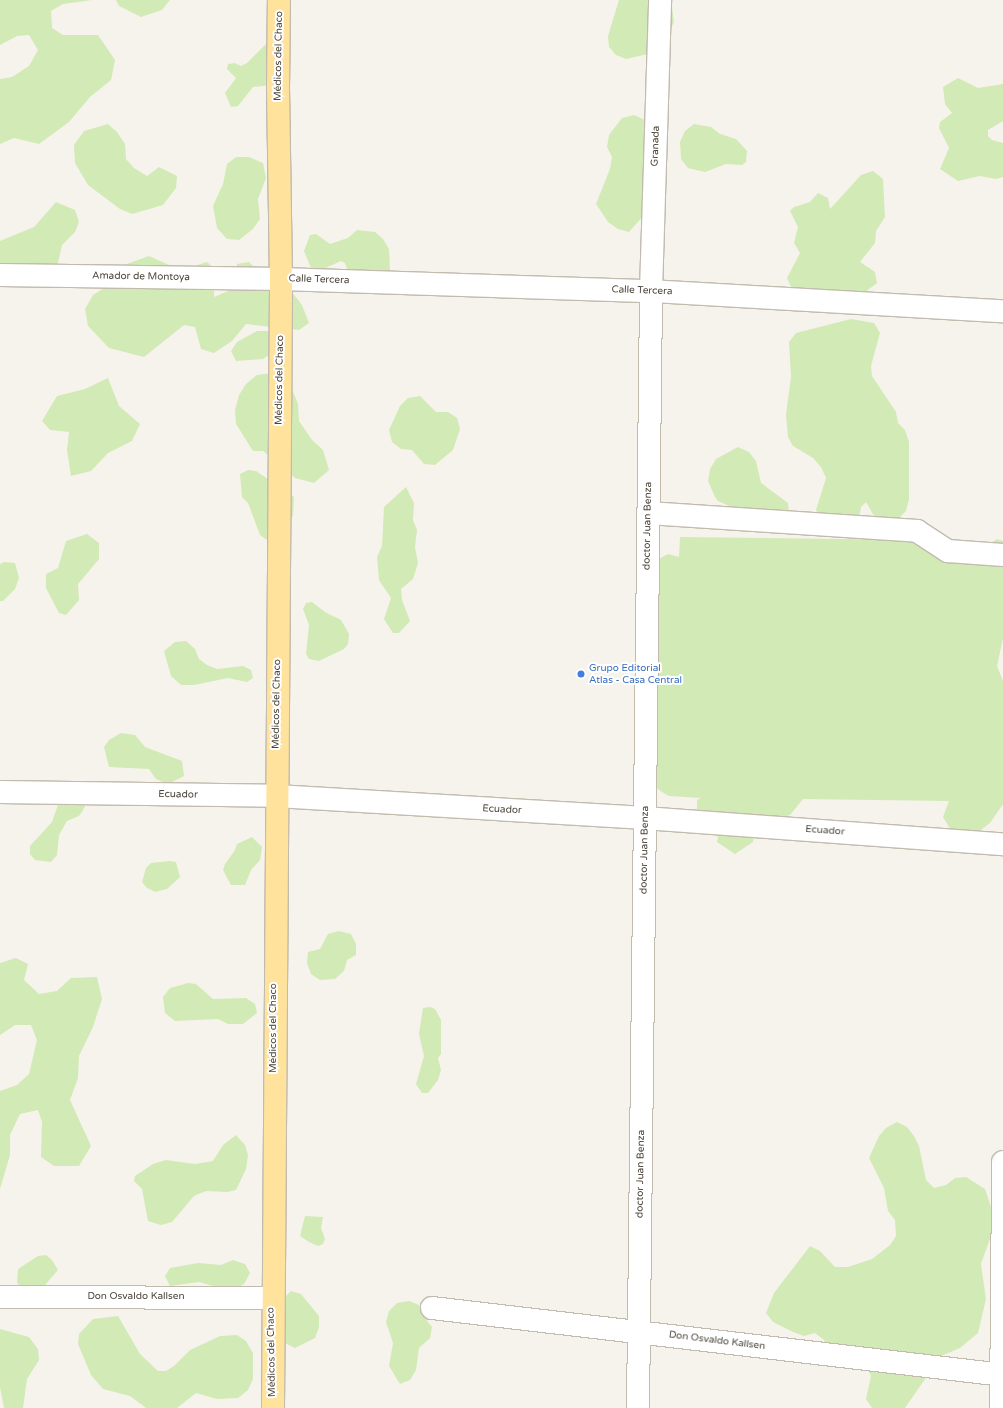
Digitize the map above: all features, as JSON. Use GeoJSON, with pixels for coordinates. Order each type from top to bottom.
{"type":"FeatureCollection","features":[{"type":"Feature","properties":{"kind":"main road","name":"Médicos del Chaco"},"geometry":{"type":"LineString","coordinates":[[273,1408],[272,1298],[281,279],[278,89],[279,0]]}},
{"type":"Feature","properties":{"kind":"street","name":"Granada"},"geometry":{"type":"LineString","coordinates":[[652,292],[660,0]]}},
{"type":"Feature","properties":{"kind":"street","name":"Amador de Montoya"},"geometry":{"type":"LineString","coordinates":[[0,275],[281,279]]}},
{"type":"Feature","properties":{"kind":"street","name":"Calle Tercera"},"geometry":{"type":"LineString","coordinates":[[281,279],[652,292],[1003,311]]}},
{"type":"Feature","properties":{"kind":"street","name":"doctor Juan Benza"},"geometry":{"type":"LineString","coordinates":[[638,1408],[648,513],[652,292]]}},
{"type":"Feature","properties":{"kind":"street"},"geometry":{"type":"LineString","coordinates":[[648,513],[917,531],[948,552],[1003,555]]}},
{"type":"Feature","properties":{"kind":"street","name":"Ecuador"},"geometry":{"type":"LineString","coordinates":[[0,792],[276,796],[645,818],[1003,844]]}},
{"type":"Feature","properties":{"kind":"street"},"geometry":{"type":"LineString","coordinates":[[1001,1408],[1003,1162]]}},
{"type":"Feature","properties":{"kind":"street","name":"Don Osvaldo Kallsen"},"geometry":{"type":"LineString","coordinates":[[0,1297],[272,1298]]}},
{"type":"Feature","properties":{"kind":"street","name":"Don Osvaldo Kallsen"},"geometry":{"type":"LineString","coordinates":[[432,1308],[640,1331],[1002,1375]]}},
{"type":"Feature","properties":{"kind":"green space"},"geometry":{"type":"Polygon","coordinates":[[[0,0],[92,0],[63,4],[51,11],[52,28],[63,35],[98,35],[115,60],[111,80],[90,97],[69,122],[39,144],[14,138],[0,144],[0,79],[12,77],[29,66],[38,50],[29,35],[17,36],[0,45],[0,0]]]}},
{"type":"Feature","properties":{"kind":"green space"},"geometry":{"type":"Polygon","coordinates":[[[116,0],[170,0],[162,10],[141,17],[119,6],[116,0]]]}},
{"type":"Feature","properties":{"kind":"green space"},"geometry":{"type":"Polygon","coordinates":[[[619,0],[671,0],[674,22],[665,41],[648,54],[626,59],[616,55],[609,47],[608,36],[619,0]]]}},
{"type":"Feature","properties":{"kind":"green space"},"geometry":{"type":"Polygon","coordinates":[[[266,44],[275,44],[290,60],[286,76],[271,85],[253,87],[238,106],[231,107],[225,93],[236,78],[227,69],[228,64],[235,63],[241,66],[247,63],[266,44]]]}},
{"type":"Feature","properties":{"kind":"green space"},"geometry":{"type":"Polygon","coordinates":[[[958,78],[978,88],[1003,84],[1003,121],[988,130],[988,136],[992,140],[1003,143],[1003,177],[996,179],[980,176],[958,181],[940,169],[949,148],[939,128],[940,122],[952,113],[945,104],[943,87],[958,78]]]}},
{"type":"Feature","properties":{"kind":"green space"},"geometry":{"type":"Polygon","coordinates":[[[634,115],[645,120],[653,129],[644,215],[629,232],[618,229],[608,222],[596,204],[610,169],[612,157],[607,147],[609,135],[622,118],[634,115]]]}},
{"type":"Feature","properties":{"kind":"green space"},"geometry":{"type":"Polygon","coordinates":[[[108,124],[117,132],[125,144],[126,159],[134,168],[147,176],[159,167],[177,176],[176,188],[163,205],[132,214],[120,209],[88,185],[75,163],[74,145],[84,131],[108,124]]]}},
{"type":"Feature","properties":{"kind":"green space"},"geometry":{"type":"Polygon","coordinates":[[[694,124],[711,127],[720,134],[736,139],[747,151],[746,162],[742,165],[726,164],[705,172],[688,168],[681,159],[680,142],[685,131],[694,124]]]}},
{"type":"Feature","properties":{"kind":"green space"},"geometry":{"type":"Polygon","coordinates":[[[236,157],[249,157],[263,163],[266,178],[258,199],[260,219],[253,229],[239,240],[227,239],[217,228],[213,206],[223,184],[227,164],[236,157]]]}},
{"type":"Feature","properties":{"kind":"green space"},"geometry":{"type":"Polygon","coordinates":[[[873,171],[883,179],[885,217],[876,231],[875,243],[860,262],[875,272],[877,283],[864,293],[792,289],[787,278],[800,253],[794,243],[798,227],[790,211],[794,207],[810,202],[818,193],[828,198],[830,209],[861,175],[873,171]]]}},
{"type":"Feature","properties":{"kind":"green space"},"geometry":{"type":"Polygon","coordinates":[[[56,202],[75,210],[79,222],[75,232],[62,245],[57,267],[0,270],[0,241],[34,227],[56,202]]]}},
{"type":"Feature","properties":{"kind":"green space"},"geometry":{"type":"Polygon","coordinates":[[[357,230],[375,232],[383,239],[389,249],[390,271],[385,275],[349,275],[345,263],[341,261],[321,270],[315,271],[311,268],[304,251],[310,235],[316,234],[330,244],[348,238],[357,230]]]}},
{"type":"Feature","properties":{"kind":"green space"},"geometry":{"type":"Polygon","coordinates":[[[149,256],[176,268],[188,268],[207,262],[215,269],[214,297],[233,289],[237,264],[249,262],[266,279],[291,291],[302,305],[309,323],[299,330],[246,324],[232,341],[214,353],[201,349],[195,327],[184,325],[144,357],[109,348],[88,326],[85,309],[93,295],[112,283],[121,266],[149,256]]]}},
{"type":"Feature","properties":{"kind":"green space"},"geometry":{"type":"Polygon","coordinates":[[[851,319],[874,323],[880,333],[871,366],[872,376],[896,412],[898,423],[905,430],[909,442],[909,499],[906,511],[898,519],[877,521],[866,502],[861,507],[859,519],[821,519],[816,510],[826,478],[821,467],[813,458],[793,446],[788,437],[786,414],[791,377],[789,342],[796,333],[851,319]]]}},
{"type":"Feature","properties":{"kind":"green space"},"geometry":{"type":"Polygon","coordinates":[[[257,331],[270,331],[272,353],[263,359],[236,361],[231,351],[237,342],[257,331]]]}},
{"type":"Feature","properties":{"kind":"green space"},"geometry":{"type":"Polygon","coordinates":[[[272,373],[290,384],[298,404],[299,421],[312,440],[323,450],[329,470],[314,483],[295,478],[263,451],[253,451],[236,424],[235,410],[239,395],[246,384],[257,375],[272,373]]]}},
{"type":"Feature","properties":{"kind":"green space"},"geometry":{"type":"Polygon","coordinates":[[[108,378],[119,406],[140,424],[132,441],[108,453],[91,471],[71,476],[67,450],[69,432],[50,430],[42,421],[57,396],[85,389],[108,378]]]}},
{"type":"Feature","properties":{"kind":"green space"},"geometry":{"type":"Polygon","coordinates":[[[420,396],[436,412],[448,412],[457,418],[460,429],[453,450],[435,465],[424,464],[412,450],[401,449],[392,442],[389,430],[400,406],[408,398],[420,396]]]}},
{"type":"Feature","properties":{"kind":"green space"},"geometry":{"type":"Polygon","coordinates":[[[738,447],[749,452],[756,461],[761,483],[788,503],[789,514],[738,510],[718,501],[708,481],[710,469],[716,459],[738,447]]]}},
{"type":"Feature","properties":{"kind":"green space"},"geometry":{"type":"Polygon","coordinates":[[[248,470],[256,471],[294,497],[293,516],[267,540],[260,535],[248,503],[242,497],[240,474],[248,470]]]}},
{"type":"Feature","properties":{"kind":"green space"},"geometry":{"type":"Polygon","coordinates":[[[406,487],[414,503],[413,520],[417,530],[415,547],[418,563],[413,579],[401,589],[402,600],[410,621],[399,633],[393,633],[384,619],[391,598],[379,580],[377,557],[382,546],[384,507],[406,487]]]}},
{"type":"Feature","properties":{"kind":"green space"},"geometry":{"type":"Polygon","coordinates":[[[87,534],[99,543],[99,559],[78,584],[79,600],[66,615],[59,613],[46,588],[46,574],[58,568],[66,541],[87,534]]]}},
{"type":"Feature","properties":{"kind":"green space"},"geometry":{"type":"Polygon","coordinates":[[[680,537],[913,540],[985,546],[997,539],[1003,541],[1003,638],[997,666],[1003,681],[1003,804],[990,823],[981,830],[959,833],[949,827],[943,817],[949,801],[803,799],[790,815],[779,818],[768,816],[757,820],[753,842],[735,854],[717,842],[719,831],[697,812],[697,800],[701,798],[669,796],[659,790],[651,781],[655,678],[659,668],[655,657],[660,582],[657,571],[659,559],[668,554],[679,557],[680,537]]]}},
{"type":"Feature","properties":{"kind":"green space"},"geometry":{"type":"Polygon","coordinates":[[[4,562],[15,563],[19,578],[15,589],[3,601],[0,601],[0,564],[4,562]]]}},
{"type":"Feature","properties":{"kind":"green space"},"geometry":{"type":"Polygon","coordinates":[[[312,602],[325,612],[341,620],[349,634],[348,644],[344,649],[319,661],[309,659],[306,654],[309,625],[303,609],[306,603],[312,602]]]}},
{"type":"Feature","properties":{"kind":"green space"},"geometry":{"type":"Polygon","coordinates":[[[186,641],[195,649],[199,659],[207,665],[217,669],[243,666],[251,670],[253,678],[247,682],[228,678],[194,685],[181,685],[171,676],[164,651],[175,642],[186,641]]]}},
{"type":"Feature","properties":{"kind":"green space"},"geometry":{"type":"Polygon","coordinates":[[[121,733],[135,735],[145,747],[182,761],[184,776],[168,784],[156,779],[149,769],[109,767],[104,747],[109,740],[121,733]]]}},
{"type":"Feature","properties":{"kind":"green space"},"geometry":{"type":"Polygon","coordinates":[[[80,795],[85,807],[79,816],[67,821],[59,835],[57,855],[51,862],[35,860],[30,854],[30,846],[52,822],[60,799],[80,795]]]}},
{"type":"Feature","properties":{"kind":"green space"},"geometry":{"type":"Polygon","coordinates":[[[252,837],[262,847],[260,860],[251,870],[245,885],[231,885],[223,870],[225,864],[235,850],[237,844],[252,837]]]}},
{"type":"Feature","properties":{"kind":"green space"},"geometry":{"type":"Polygon","coordinates":[[[170,861],[176,862],[180,877],[167,889],[155,892],[147,888],[142,882],[146,868],[151,863],[170,861]]]}},
{"type":"Feature","properties":{"kind":"green space"},"geometry":{"type":"Polygon","coordinates":[[[339,931],[351,934],[356,944],[356,955],[347,960],[344,971],[335,979],[320,980],[311,974],[307,963],[308,952],[320,949],[328,934],[339,931]]]}},
{"type":"Feature","properties":{"kind":"green space"},"geometry":{"type":"Polygon","coordinates":[[[16,958],[28,964],[24,980],[39,994],[57,991],[71,978],[97,977],[102,999],[93,1027],[79,1056],[78,1078],[70,1100],[91,1146],[79,1166],[54,1166],[41,1157],[42,1122],[38,1110],[20,1114],[10,1135],[10,1155],[0,1189],[0,1091],[17,1085],[29,1074],[37,1040],[31,1025],[15,1025],[0,1035],[0,963],[16,958]]]}},
{"type":"Feature","properties":{"kind":"green space"},"geometry":{"type":"Polygon","coordinates":[[[188,983],[196,984],[213,999],[246,998],[255,1004],[257,1013],[243,1024],[228,1024],[218,1019],[175,1021],[165,1013],[163,997],[170,988],[188,983]]]}},
{"type":"Feature","properties":{"kind":"green space"},"geometry":{"type":"Polygon","coordinates":[[[430,1007],[435,1009],[441,1020],[441,1054],[438,1058],[441,1070],[438,1080],[428,1093],[422,1093],[416,1084],[424,1056],[419,1034],[423,1008],[430,1007]]]}},
{"type":"Feature","properties":{"kind":"green space"},"geometry":{"type":"Polygon","coordinates":[[[897,1122],[907,1127],[914,1136],[919,1146],[926,1180],[934,1188],[946,1185],[955,1178],[966,1177],[985,1189],[992,1210],[992,1233],[981,1264],[986,1299],[978,1333],[960,1348],[941,1356],[905,1408],[872,1408],[866,1399],[871,1376],[866,1365],[826,1350],[824,1340],[815,1333],[804,1336],[793,1332],[773,1322],[766,1313],[774,1293],[810,1246],[820,1251],[835,1267],[848,1267],[872,1259],[890,1245],[896,1236],[895,1220],[888,1211],[884,1188],[869,1158],[879,1136],[886,1128],[897,1122]]]}},
{"type":"Feature","properties":{"kind":"green space"},"geometry":{"type":"Polygon","coordinates":[[[236,1135],[245,1145],[248,1155],[246,1169],[236,1190],[227,1192],[206,1191],[194,1196],[172,1222],[161,1225],[148,1221],[142,1189],[134,1181],[135,1176],[153,1164],[166,1160],[195,1164],[213,1161],[223,1145],[236,1135]]]}},
{"type":"Feature","properties":{"kind":"green space"},"geometry":{"type":"Polygon","coordinates":[[[305,1216],[323,1217],[321,1228],[325,1239],[323,1244],[318,1246],[300,1236],[305,1216]]]}},
{"type":"Feature","properties":{"kind":"green space"},"geometry":{"type":"Polygon","coordinates":[[[46,1255],[52,1260],[58,1270],[45,1285],[24,1289],[17,1283],[18,1269],[38,1256],[46,1255]]]}},
{"type":"Feature","properties":{"kind":"green space"},"geometry":{"type":"Polygon","coordinates":[[[233,1260],[245,1264],[250,1273],[244,1284],[231,1291],[199,1282],[170,1286],[165,1276],[170,1268],[198,1263],[221,1265],[233,1260]]]}},
{"type":"Feature","properties":{"kind":"green space"},"geometry":{"type":"Polygon","coordinates":[[[291,1291],[301,1294],[319,1316],[319,1327],[315,1338],[295,1348],[281,1341],[282,1300],[291,1291]]]}},
{"type":"Feature","properties":{"kind":"green space"},"geometry":{"type":"Polygon","coordinates":[[[409,1301],[419,1305],[423,1316],[432,1327],[430,1338],[419,1348],[416,1370],[410,1380],[400,1384],[389,1366],[393,1343],[386,1322],[389,1311],[397,1303],[409,1301]]]}},
{"type":"Feature","properties":{"kind":"green space"},"geometry":{"type":"Polygon","coordinates":[[[118,1316],[140,1354],[158,1371],[166,1371],[174,1366],[190,1350],[220,1336],[237,1335],[246,1341],[253,1353],[253,1379],[248,1390],[238,1398],[217,1399],[196,1393],[177,1408],[146,1408],[130,1396],[103,1389],[91,1375],[78,1344],[79,1334],[93,1319],[118,1316]]]}},
{"type":"Feature","properties":{"kind":"green space"},"geometry":{"type":"Polygon","coordinates":[[[0,1329],[29,1337],[38,1349],[39,1360],[27,1379],[23,1408],[4,1408],[0,1387],[0,1329]]]}},
{"type":"Feature","properties":{"kind":"place","name":"Grupo Editorial Atlas - Casa Central"},"geometry":{"type":"Point","coordinates":[581,674]}}]}
